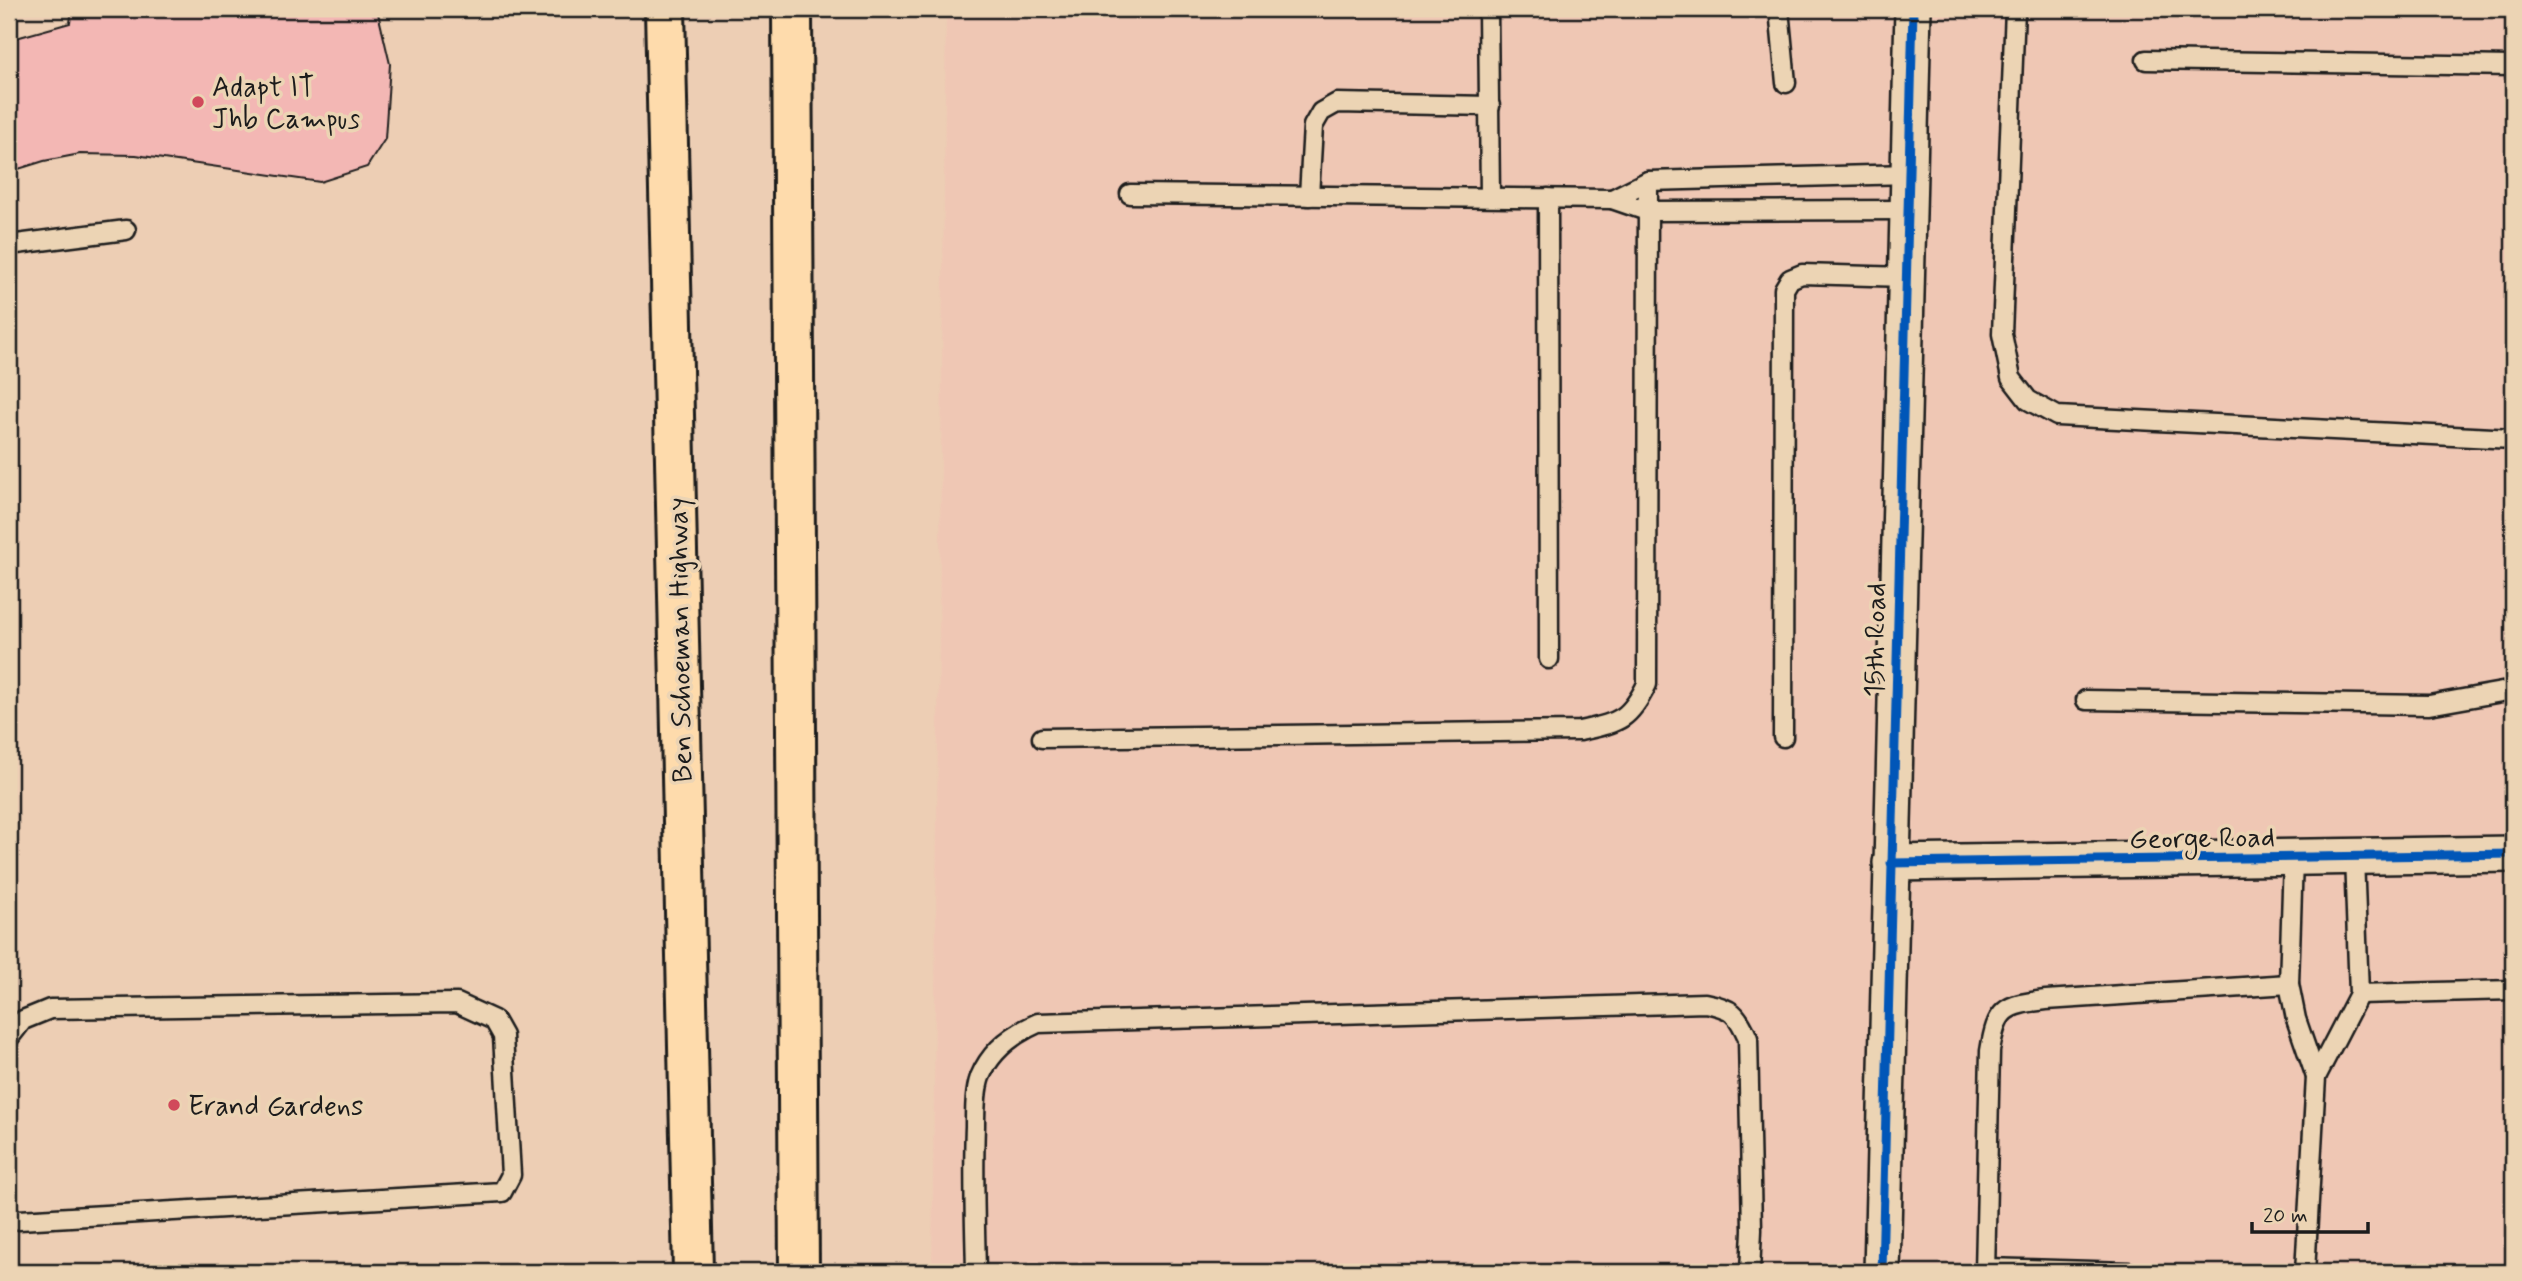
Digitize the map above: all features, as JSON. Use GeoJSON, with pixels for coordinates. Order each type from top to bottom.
{"type":"FeatureCollection","features":[{"type":"Feature","properties":{"kind":"highway","name":"Ben Schoeman Highway"},"geometry":{"type":"LineString","coordinates":[[665,9],[693,1272]]}},
{"type":"Feature","properties":{"kind":"highway"},"geometry":{"type":"LineString","coordinates":[[792,9],[799,1272]]}},
{"type":"Feature","properties":{"kind":"street","name":"15th Road"},"geometry":{"type":"LineString","coordinates":[[1882,1272],[1913,9]]}},
{"type":"Feature","properties":{"kind":"street","name":"George Road"},"geometry":{"type":"LineString","coordinates":[[1891,863],[2513,854]]}},
{"type":"Feature","properties":{"kind":"lane"},"geometry":{"type":"LineString","coordinates":[[1488,9],[1490,196]]}},
{"type":"Feature","properties":{"kind":"lane"},"geometry":{"type":"LineString","coordinates":[[1779,9],[1786,83]]}},
{"type":"Feature","properties":{"kind":"lane"},"geometry":{"type":"LineString","coordinates":[[2015,9],[2002,334],[2011,378],[2028,400],[2057,416],[2513,439]]}},
{"type":"Feature","properties":{"kind":"lane"},"geometry":{"type":"LineString","coordinates":[[2146,60],[2513,66]]}},
{"type":"Feature","properties":{"kind":"lane"},"geometry":{"type":"LineString","coordinates":[[1309,196],[1312,126],[1321,112],[1337,103],[1490,106]]}},
{"type":"Feature","properties":{"kind":"lane"},"geometry":{"type":"LineString","coordinates":[[1612,199],[1648,181],[1909,174]]}},
{"type":"Feature","properties":{"kind":"lane"},"geometry":{"type":"LineString","coordinates":[[1042,738],[1580,731],[1611,724],[1635,708],[1647,684],[1648,181]]}},
{"type":"Feature","properties":{"kind":"lane"},"geometry":{"type":"LineString","coordinates":[[1130,194],[1612,199],[1647,211],[1908,210]]}},
{"type":"Feature","properties":{"kind":"lane"},"geometry":{"type":"LineString","coordinates":[[1548,198],[1549,659]]}},
{"type":"Feature","properties":{"kind":"lane"},"geometry":{"type":"LineString","coordinates":[[9,245],[126,230]]}},
{"type":"Feature","properties":{"kind":"lane"},"geometry":{"type":"LineString","coordinates":[[1783,737],[1784,289],[1790,279],[1802,275],[1906,277]]}},
{"type":"Feature","properties":{"kind":"lane"},"geometry":{"type":"LineString","coordinates":[[2086,700],[2429,705],[2513,690]]}},
{"type":"Feature","properties":{"kind":"lane"},"geometry":{"type":"LineString","coordinates":[[2316,1077],[2359,995],[2354,857]]}},
{"type":"Feature","properties":{"kind":"lane"},"geometry":{"type":"LineString","coordinates":[[2293,858],[2289,984],[2295,1019],[2316,1077],[2305,1272]]}},
{"type":"Feature","properties":{"kind":"lane"},"geometry":{"type":"LineString","coordinates":[[2128,1272],[1985,1270],[1990,1051],[1996,1021],[2007,1009],[2020,1003],[2289,984]]}},
{"type":"Feature","properties":{"kind":"lane"},"geometry":{"type":"LineString","coordinates":[[2359,995],[2513,990]]}},
{"type":"Feature","properties":{"kind":"lane"},"geometry":{"type":"LineString","coordinates":[[9,1038],[23,1020],[50,1009],[457,1003],[494,1020],[503,1036],[511,1175],[502,1192],[19,1220],[9,1217]]}},
{"type":"Feature","properties":{"kind":"lane"},"geometry":{"type":"LineString","coordinates":[[976,1272],[974,1146],[975,1107],[980,1078],[995,1052],[1017,1033],[1038,1023],[1705,1003],[1726,1007],[1739,1018],[1748,1038],[1752,1202],[1750,1272]]}},
{"type":"Feature","properties":{"kind":"shaded area"},"geometry":{"type":"Polygon","coordinates":[[[946,9],[2513,9],[2513,1272],[932,1272],[946,9]]]}},
{"type":"Feature","properties":{"kind":"building","name":"Adapt IT Jhb Campus"},"geometry":{"type":"Polygon","coordinates":[[[72,9],[377,9],[390,64],[385,139],[367,167],[320,182],[136,155],[80,154],[9,172],[9,40],[70,23],[72,9]]]}},
{"type":"Feature","properties":{"kind":"cycle path"},"geometry":{"type":"LineString","coordinates":[[1882,1272],[1913,9]]}},
{"type":"Feature","properties":{"kind":"cycle path"},"geometry":{"type":"LineString","coordinates":[[1891,863],[2513,854]]}},
{"type":"Feature","properties":{"kind":"place","name":"Adapt IT Jhb Campus"},"geometry":{"type":"Point","coordinates":[198,102]}},
{"type":"Feature","properties":{"kind":"place","name":"Erand Gardens"},"geometry":{"type":"Point","coordinates":[174,1105]}}]}
